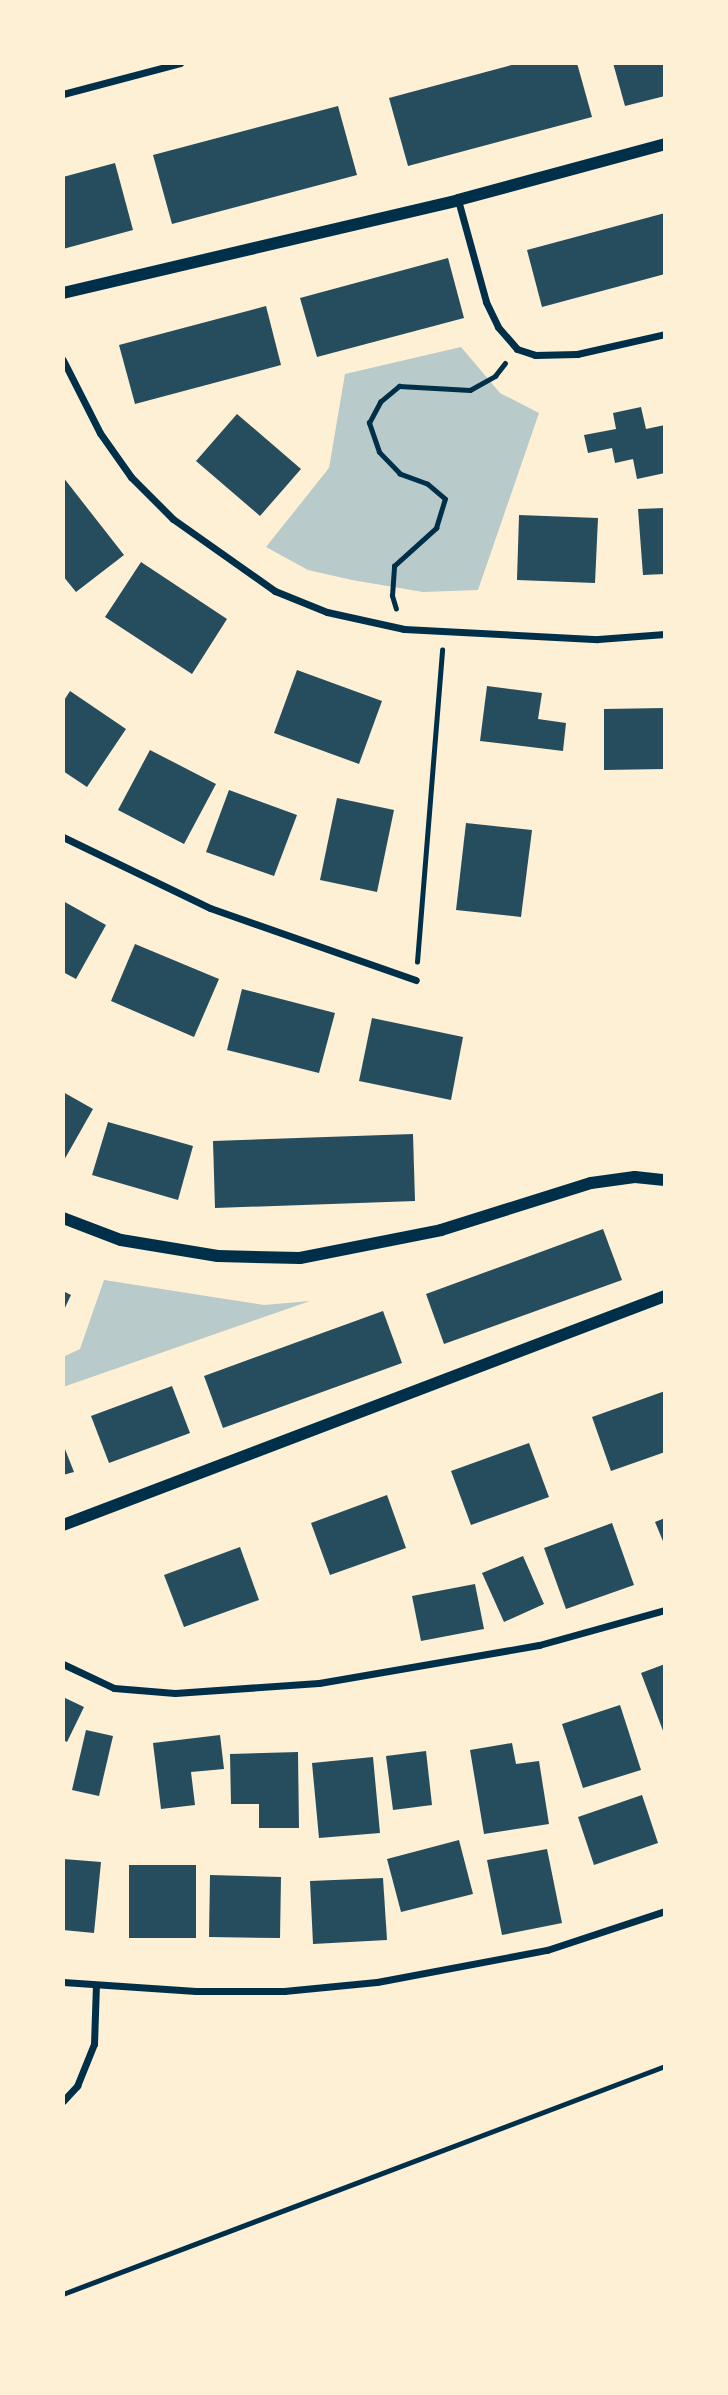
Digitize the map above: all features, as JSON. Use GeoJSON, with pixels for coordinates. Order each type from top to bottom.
{"type":"FeatureCollection","features":[{"type":"Feature","properties":{"kind":"street"},"geometry":{"type":"LineString","coordinates":[[63,94],[180,63]]}},
{"type":"Feature","properties":{"kind":"street"},"geometry":{"type":"LineString","coordinates":[[63,293],[458,200],[665,144]]}},
{"type":"Feature","properties":{"kind":"street"},"geometry":{"type":"LineString","coordinates":[[458,200],[486,302],[498,327],[517,349],[535,355],[577,354],[665,334]]}},
{"type":"Feature","properties":{"kind":"street"},"geometry":{"type":"LineString","coordinates":[[63,360],[107,444],[131,477],[173,519],[275,591],[327,611],[404,629],[598,639],[665,635]]}},
{"type":"Feature","properties":{"kind":"street"},"geometry":{"type":"LineString","coordinates":[[63,836],[210,908],[415,980]]}},
{"type":"Feature","properties":{"kind":"street"},"geometry":{"type":"LineString","coordinates":[[63,1219],[121,1240],[218,1256],[300,1258],[441,1230],[591,1183],[635,1177],[665,1180]]}},
{"type":"Feature","properties":{"kind":"street"},"geometry":{"type":"LineString","coordinates":[[63,1524],[665,1296]]}},
{"type":"Feature","properties":{"kind":"street"},"geometry":{"type":"LineString","coordinates":[[63,1664],[114,1688],[163,1692],[319,1683],[539,1645],[665,1610]]}},
{"type":"Feature","properties":{"kind":"street"},"geometry":{"type":"LineString","coordinates":[[63,1982],[284,1991],[377,1982],[547,1950],[665,1912]]}},
{"type":"Feature","properties":{"kind":"street"},"geometry":{"type":"LineString","coordinates":[[63,2101],[77,2086],[94,2044],[96,1985]]}},
{"type":"Feature","properties":{"kind":"path"},"geometry":{"type":"LineString","coordinates":[[404,629],[392,596],[394,566],[436,528],[445,499],[427,484],[400,474],[379,452],[369,423],[380,402],[398,386],[470,390],[495,376],[517,349]]}},
{"type":"Feature","properties":{"kind":"path"},"geometry":{"type":"LineString","coordinates":[[415,980],[444,632]]}},
{"type":"Feature","properties":{"kind":"path"},"geometry":{"type":"LineString","coordinates":[[63,2294],[665,2066]]}},
{"type":"Feature","properties":{"kind":"shaded area"},"geometry":{"type":"Polygon","coordinates":[[[461,347],[500,393],[539,413],[478,590],[423,592],[352,580],[308,570],[266,547],[329,468],[345,374],[461,347]]]}},
{"type":"Feature","properties":{"kind":"shaded area"},"geometry":{"type":"Polygon","coordinates":[[[104,1280],[264,1305],[310,1301],[63,1387],[63,1357],[80,1349],[104,1280]]]}},
{"type":"Feature","properties":{"kind":"building"},"geometry":{"type":"Polygon","coordinates":[[[519,63],[577,63],[592,117],[408,166],[389,98],[519,63]]]}},
{"type":"Feature","properties":{"kind":"building"},"geometry":{"type":"Polygon","coordinates":[[[613,63],[665,63],[665,96],[625,106],[613,63]]]}},
{"type":"Feature","properties":{"kind":"building"},"geometry":{"type":"Polygon","coordinates":[[[338,106],[357,175],[172,224],[153,155],[338,106]]]}},
{"type":"Feature","properties":{"kind":"building"},"geometry":{"type":"Polygon","coordinates":[[[115,163],[133,230],[63,249],[63,177],[115,163]]]}},
{"type":"Feature","properties":{"kind":"building"},"geometry":{"type":"Polygon","coordinates":[[[665,213],[665,274],[542,307],[527,250],[665,213]]]}},
{"type":"Feature","properties":{"kind":"building"},"geometry":{"type":"Polygon","coordinates":[[[448,258],[464,318],[317,357],[300,298],[448,258]]]}},
{"type":"Feature","properties":{"kind":"building"},"geometry":{"type":"Polygon","coordinates":[[[266,306],[281,365],[135,404],[119,345],[266,306]]]}},
{"type":"Feature","properties":{"kind":"building"},"geometry":{"type":"Polygon","coordinates":[[[641,407],[646,429],[665,425],[665,473],[637,479],[633,459],[615,463],[612,448],[588,453],[584,435],[616,429],[613,413],[641,407]]]}},
{"type":"Feature","properties":{"kind":"building"},"geometry":{"type":"Polygon","coordinates":[[[237,414],[301,469],[260,516],[196,461],[237,414]]]}},
{"type":"Feature","properties":{"kind":"building"},"geometry":{"type":"Polygon","coordinates":[[[63,477],[124,555],[76,592],[63,576],[63,477]]]}},
{"type":"Feature","properties":{"kind":"building"},"geometry":{"type":"Polygon","coordinates":[[[665,508],[665,574],[643,575],[638,509],[665,508]]]}},
{"type":"Feature","properties":{"kind":"building"},"geometry":{"type":"Polygon","coordinates":[[[519,515],[598,518],[595,583],[517,580],[519,515]]]}},
{"type":"Feature","properties":{"kind":"building"},"geometry":{"type":"Polygon","coordinates":[[[141,562],[227,619],[192,674],[105,617],[141,562]]]}},
{"type":"Feature","properties":{"kind":"building"},"geometry":{"type":"Polygon","coordinates":[[[297,670],[382,701],[359,764],[274,733],[297,670]]]}},
{"type":"Feature","properties":{"kind":"building"},"geometry":{"type":"Polygon","coordinates":[[[487,686],[542,693],[538,719],[566,723],[563,751],[480,741],[487,686]]]}},
{"type":"Feature","properties":{"kind":"building"},"geometry":{"type":"Polygon","coordinates":[[[70,691],[126,729],[87,787],[63,771],[63,702],[70,691]]]}},
{"type":"Feature","properties":{"kind":"building"},"geometry":{"type":"Polygon","coordinates":[[[665,708],[665,769],[604,770],[604,709],[665,708]]]}},
{"type":"Feature","properties":{"kind":"building"},"geometry":{"type":"Polygon","coordinates":[[[150,750],[216,784],[184,844],[118,810],[150,750]]]}},
{"type":"Feature","properties":{"kind":"building"},"geometry":{"type":"Polygon","coordinates":[[[229,790],[297,815],[274,876],[206,852],[229,790]]]}},
{"type":"Feature","properties":{"kind":"building"},"geometry":{"type":"Polygon","coordinates":[[[337,798],[394,810],[377,892],[320,880],[337,798]]]}},
{"type":"Feature","properties":{"kind":"building"},"geometry":{"type":"Polygon","coordinates":[[[466,823],[532,830],[521,917],[456,910],[466,823]]]}},
{"type":"Feature","properties":{"kind":"building"},"geometry":{"type":"Polygon","coordinates":[[[63,901],[106,925],[76,979],[63,972],[63,901]]]}},
{"type":"Feature","properties":{"kind":"building"},"geometry":{"type":"Polygon","coordinates":[[[135,944],[219,979],[194,1037],[111,1001],[135,944]]]}},
{"type":"Feature","properties":{"kind":"building"},"geometry":{"type":"Polygon","coordinates":[[[242,989],[335,1013],[319,1073],[227,1050],[242,989]]]}},
{"type":"Feature","properties":{"kind":"building"},"geometry":{"type":"Polygon","coordinates":[[[372,1018],[463,1037],[451,1100],[359,1081],[372,1018]]]}},
{"type":"Feature","properties":{"kind":"building"},"geometry":{"type":"Polygon","coordinates":[[[63,1092],[93,1109],[63,1162],[63,1092]]]}},
{"type":"Feature","properties":{"kind":"building"},"geometry":{"type":"Polygon","coordinates":[[[108,1122],[193,1146],[178,1200],[92,1175],[108,1122]]]}},
{"type":"Feature","properties":{"kind":"building"},"geometry":{"type":"Polygon","coordinates":[[[413,1134],[415,1201],[215,1208],[213,1141],[413,1134]]]}},
{"type":"Feature","properties":{"kind":"building"},"geometry":{"type":"Polygon","coordinates":[[[603,1229],[622,1280],[444,1344],[426,1294],[603,1229]]]}},
{"type":"Feature","properties":{"kind":"building"},"geometry":{"type":"Polygon","coordinates":[[[63,1291],[71,1295],[63,1312],[63,1291]]]}},
{"type":"Feature","properties":{"kind":"building"},"geometry":{"type":"Polygon","coordinates":[[[383,1311],[402,1363],[223,1428],[204,1376],[383,1311]]]}},
{"type":"Feature","properties":{"kind":"building"},"geometry":{"type":"Polygon","coordinates":[[[172,1386],[190,1433],[109,1463],[91,1416],[172,1386]]]}},
{"type":"Feature","properties":{"kind":"building"},"geometry":{"type":"Polygon","coordinates":[[[665,1391],[665,1452],[611,1471],[592,1417],[665,1391]]]}},
{"type":"Feature","properties":{"kind":"building"},"geometry":{"type":"Polygon","coordinates":[[[529,1443],[549,1497],[471,1525],[451,1471],[529,1443]]]}},
{"type":"Feature","properties":{"kind":"building"},"geometry":{"type":"Polygon","coordinates":[[[63,1444],[74,1472],[63,1475],[63,1444]]]}},
{"type":"Feature","properties":{"kind":"building"},"geometry":{"type":"Polygon","coordinates":[[[387,1495],[406,1548],[330,1575],[311,1523],[387,1495]]]}},
{"type":"Feature","properties":{"kind":"building"},"geometry":{"type":"Polygon","coordinates":[[[665,1518],[665,1546],[655,1522],[665,1518]]]}},
{"type":"Feature","properties":{"kind":"building"},"geometry":{"type":"Polygon","coordinates":[[[612,1523],[634,1585],[566,1609],[544,1548],[612,1523]]]}},
{"type":"Feature","properties":{"kind":"building"},"geometry":{"type":"Polygon","coordinates":[[[240,1547],[259,1600],[184,1627],[164,1575],[240,1547]]]}},
{"type":"Feature","properties":{"kind":"building"},"geometry":{"type":"Polygon","coordinates":[[[523,1556],[544,1604],[504,1622],[482,1573],[523,1556]]]}},
{"type":"Feature","properties":{"kind":"building"},"geometry":{"type":"Polygon","coordinates":[[[475,1584],[484,1629],[421,1641],[412,1596],[475,1584]]]}},
{"type":"Feature","properties":{"kind":"building"},"geometry":{"type":"Polygon","coordinates":[[[665,1664],[665,1736],[641,1673],[665,1664]]]}},
{"type":"Feature","properties":{"kind":"building"},"geometry":{"type":"Polygon","coordinates":[[[63,1697],[84,1707],[67,1742],[63,1740],[63,1697]]]}},
{"type":"Feature","properties":{"kind":"building"},"geometry":{"type":"Polygon","coordinates":[[[620,1705],[641,1770],[583,1788],[562,1724],[620,1705]]]}},
{"type":"Feature","properties":{"kind":"building"},"geometry":{"type":"Polygon","coordinates":[[[86,1730],[113,1736],[99,1796],[72,1790],[86,1730]]]}},
{"type":"Feature","properties":{"kind":"building"},"geometry":{"type":"Polygon","coordinates":[[[220,1735],[224,1769],[191,1772],[195,1805],[161,1809],[153,1743],[220,1735]]]}},
{"type":"Feature","properties":{"kind":"building"},"geometry":{"type":"Polygon","coordinates":[[[512,1743],[516,1764],[539,1761],[549,1824],[484,1834],[470,1750],[512,1743]]]}},
{"type":"Feature","properties":{"kind":"building"},"geometry":{"type":"Polygon","coordinates":[[[426,1751],[432,1805],[393,1810],[386,1756],[426,1751]]]}},
{"type":"Feature","properties":{"kind":"building"},"geometry":{"type":"Polygon","coordinates":[[[298,1752],[299,1828],[259,1828],[259,1804],[231,1804],[230,1754],[298,1752]]]}},
{"type":"Feature","properties":{"kind":"building"},"geometry":{"type":"Polygon","coordinates":[[[373,1757],[380,1833],[319,1838],[312,1763],[373,1757]]]}},
{"type":"Feature","properties":{"kind":"building"},"geometry":{"type":"Polygon","coordinates":[[[642,1795],[658,1843],[594,1865],[578,1817],[642,1795]]]}},
{"type":"Feature","properties":{"kind":"building"},"geometry":{"type":"Polygon","coordinates":[[[459,1840],[473,1894],[401,1912],[387,1859],[459,1840]]]}},
{"type":"Feature","properties":{"kind":"building"},"geometry":{"type":"Polygon","coordinates":[[[547,1849],[562,1923],[502,1935],[487,1860],[547,1849]]]}},
{"type":"Feature","properties":{"kind":"building"},"geometry":{"type":"Polygon","coordinates":[[[63,1859],[101,1862],[94,1933],[63,1930],[63,1859]]]}},
{"type":"Feature","properties":{"kind":"building"},"geometry":{"type":"Polygon","coordinates":[[[129,1865],[196,1865],[196,1938],[129,1938],[129,1865]]]}},
{"type":"Feature","properties":{"kind":"building"},"geometry":{"type":"Polygon","coordinates":[[[210,1875],[281,1877],[280,1938],[209,1937],[210,1875]]]}},
{"type":"Feature","properties":{"kind":"building"},"geometry":{"type":"Polygon","coordinates":[[[383,1878],[387,1940],[313,1944],[310,1881],[383,1878]]]}}]}
